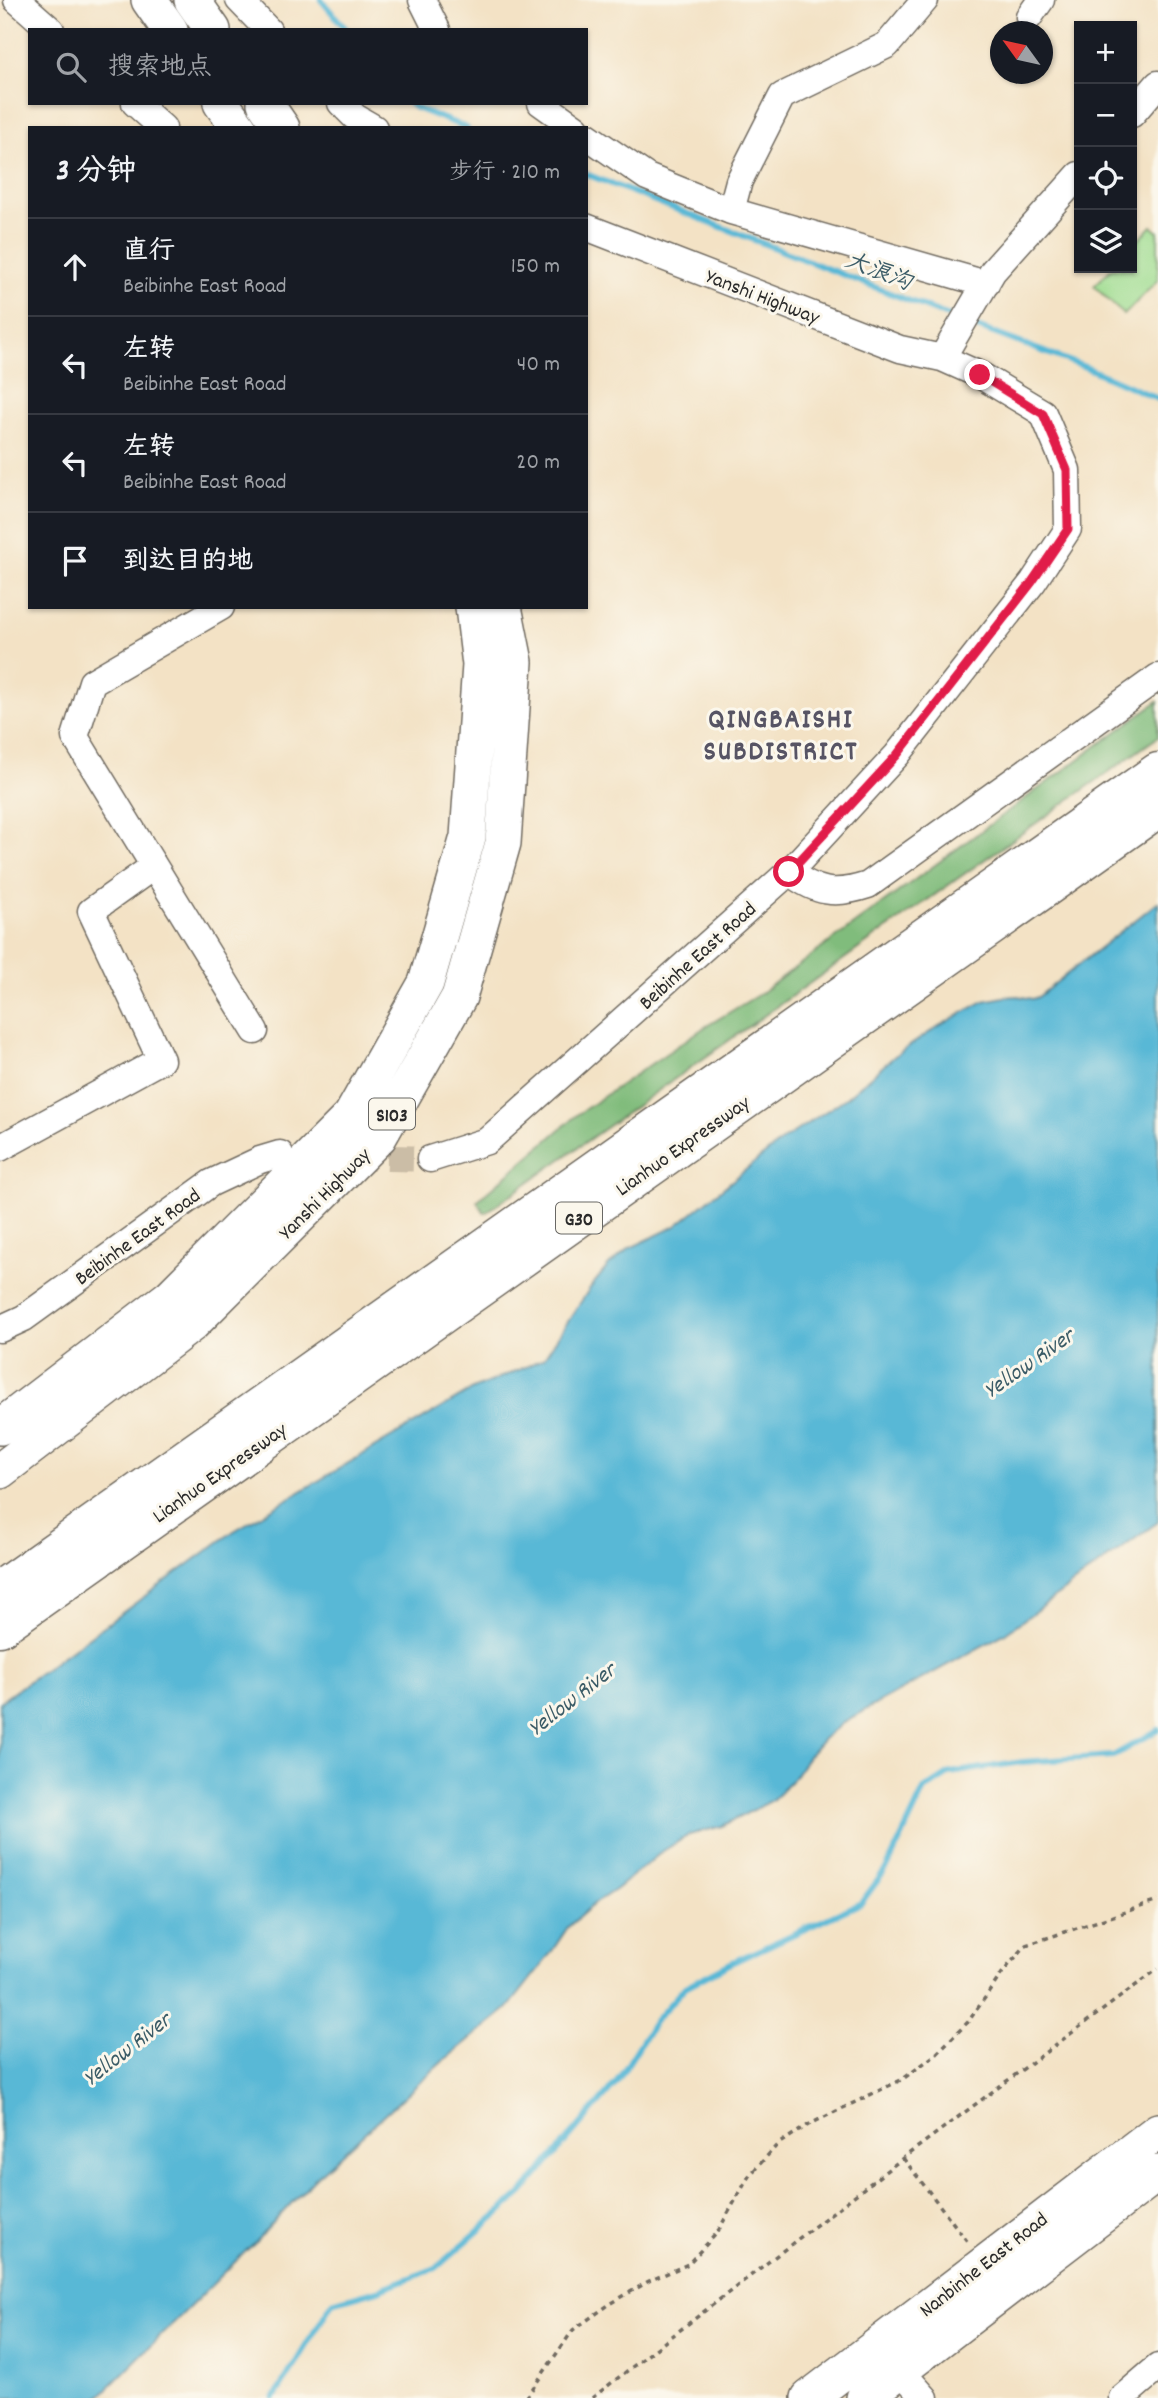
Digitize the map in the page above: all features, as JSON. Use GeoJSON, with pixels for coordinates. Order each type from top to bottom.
{"type":"FeatureCollection","features":[{"type":"Feature","properties":{"kind":"highway","name":"Lianhuo Expressway"},"geometry":{"type":"LineString","coordinates":[[0,1590],[1158,772]]}},
{"type":"Feature","properties":{"kind":"highway","name":"Lianhuo Expressway"},"geometry":{"type":"LineString","coordinates":[[0,1627],[1158,808]]}},
{"type":"Feature","properties":{"kind":"main road"},"geometry":{"type":"LineString","coordinates":[[149,0],[169,28]]}},
{"type":"Feature","properties":{"kind":"main road"},"geometry":{"type":"LineString","coordinates":[[192,0],[212,28]]}},
{"type":"Feature","properties":{"kind":"main road"},"geometry":{"type":"LineString","coordinates":[[222,105],[238,126]]}},
{"type":"Feature","properties":{"kind":"main road"},"geometry":{"type":"LineString","coordinates":[[266,105],[281,126]]}},
{"type":"Feature","properties":{"kind":"main road","name":"Yanshi Highway"},"geometry":{"type":"LineString","coordinates":[[0,1427],[170,1297],[351,1116],[426,983],[468,837],[480,665],[474,609]]}},
{"type":"Feature","properties":{"kind":"main road","name":"Yanshi Highway"},"geometry":{"type":"LineString","coordinates":[[0,1471],[192,1324],[379,1137],[458,997],[503,843],[515,662],[504,609]]}},
{"type":"Feature","properties":{"kind":"main road","name":"Nanbinhe East Road"},"geometry":{"type":"LineString","coordinates":[[812,2397],[1158,2131]]}},
{"type":"Feature","properties":{"kind":"main road","name":"Nanbinhe East Road"},"geometry":{"type":"LineString","coordinates":[[864,2398],[1158,2173]]}},
{"type":"Feature","properties":{"kind":"street"},"geometry":{"type":"LineString","coordinates":[[17,0],[49,28]]}},
{"type":"Feature","properties":{"kind":"street"},"geometry":{"type":"LineString","coordinates":[[239,0],[266,28]]}},
{"type":"Feature","properties":{"kind":"street"},"geometry":{"type":"LineString","coordinates":[[422,0],[436,28]]}},
{"type":"Feature","properties":{"kind":"street"},"geometry":{"type":"LineString","coordinates":[[731,211],[739,181],[782,96],[887,45],[925,0]]}},
{"type":"Feature","properties":{"kind":"street"},"geometry":{"type":"LineString","coordinates":[[1137,109],[1157,89]]}},
{"type":"Feature","properties":{"kind":"street"},"geometry":{"type":"LineString","coordinates":[[137,105],[161,126]]}},
{"type":"Feature","properties":{"kind":"street"},"geometry":{"type":"LineString","coordinates":[[343,105],[355,117],[371,126]]}},
{"type":"Feature","properties":{"kind":"street"},"geometry":{"type":"LineString","coordinates":[[544,105],[573,126]]}},
{"type":"Feature","properties":{"kind":"street"},"geometry":{"type":"LineString","coordinates":[[588,136],[647,177],[731,211],[981,291]]}},
{"type":"Feature","properties":{"kind":"street"},"geometry":{"type":"LineString","coordinates":[[947,349],[993,271],[1074,181]]}},
{"type":"Feature","properties":{"kind":"street","name":"Yanshi Highway"},"geometry":{"type":"LineString","coordinates":[[588,228],[900,349],[947,349]]}},
{"type":"Feature","properties":{"kind":"street","name":"Beibinhe East Road"},"geometry":{"type":"LineString","coordinates":[[430,1160],[488,1141],[789,872],[897,755],[1032,582],[1068,529],[1067,470],[1043,414],[980,375],[947,349]]}},
{"type":"Feature","properties":{"kind":"street"},"geometry":{"type":"LineString","coordinates":[[218,609],[92,682],[75,737],[255,1031]]}},
{"type":"Feature","properties":{"kind":"street"},"geometry":{"type":"LineString","coordinates":[[789,872],[806,885],[827,891],[848,891],[868,885],[1158,677]]}},
{"type":"Feature","properties":{"kind":"street"},"geometry":{"type":"LineString","coordinates":[[0,1148],[161,1060],[90,911],[154,866]]}},
{"type":"Feature","properties":{"kind":"street","name":"Beibinhe East Road"},"geometry":{"type":"LineString","coordinates":[[0,1329],[24,1318],[211,1183],[279,1154]]}},
{"type":"Feature","properties":{"kind":"street"},"geometry":{"type":"LineString","coordinates":[[1122,2398],[1158,2367]]}},
{"type":"Feature","properties":{"kind":"street"},"geometry":{"type":"LineString","coordinates":[[900,2370],[925,2398]]}},
{"type":"Feature","properties":{"kind":"path"},"geometry":{"type":"LineString","coordinates":[[526,2398],[573,2330],[639,2287],[688,2264],[717,2233],[749,2176],[778,2144],[810,2124],[903,2079],[935,2055],[968,2022],[1003,1972],[1026,1945],[1158,1901]]}},
{"type":"Feature","properties":{"kind":"path"},"geometry":{"type":"LineString","coordinates":[[592,2398],[903,2158],[1158,1969]]}},
{"type":"Feature","properties":{"kind":"path"},"geometry":{"type":"LineString","coordinates":[[903,2158],[967,2241]]}},
{"type":"Feature","properties":{"kind":"green space"},"geometry":{"type":"Polygon","coordinates":[[[1152,226],[1158,232],[1158,280],[1124,315],[1094,286],[1107,273],[1137,273],[1137,242],[1152,226]]]}},
{"type":"Feature","properties":{"kind":"green space"},"geometry":{"type":"Polygon","coordinates":[[[1158,701],[1158,737],[485,1213],[477,1201],[578,1114],[705,1027],[758,995],[1158,701]]]}},
{"type":"Feature","properties":{"kind":"water","name":"Yellow River"},"geometry":{"type":"Polygon","coordinates":[[[1158,902],[1158,1522],[1004,1634],[845,1721],[823,1739],[791,1782],[771,1801],[722,1826],[689,1835],[663,1851],[595,1903],[568,1927],[507,2009],[442,2062],[314,2179],[256,2241],[98,2398],[0,2398],[0,1702],[234,1531],[475,1388],[544,1358],[590,1288],[608,1266],[630,1248],[676,1226],[784,1139],[846,1098],[896,1055],[939,1026],[984,1001],[1004,997],[1038,997],[1158,902]]]}},
{"type":"Feature","properties":{"kind":"waterway","name":"大浪沟"},"geometry":{"type":"LineString","coordinates":[[321,0],[345,28]]}},
{"type":"Feature","properties":{"kind":"waterway","name":"大浪沟"},"geometry":{"type":"LineString","coordinates":[[412,105],[462,126]]}},
{"type":"Feature","properties":{"kind":"waterway","name":"大浪沟"},"geometry":{"type":"LineString","coordinates":[[588,175],[956,319]]}},
{"type":"Feature","properties":{"kind":"waterway","name":"大浪沟"},"geometry":{"type":"LineString","coordinates":[[969,324],[1085,367],[1158,399]]}},
{"type":"Feature","properties":{"kind":"waterway"},"geometry":{"type":"LineString","coordinates":[[274,2398],[332,2303],[378,2290],[436,2268],[522,2193],[616,2083],[654,2022],[685,1987],[861,1903],[887,1868],[924,1790],[950,1773],[1023,1762],[1113,1756],[1158,1730]]}},
{"type":"Feature","properties":{"kind":"tunnel"},"geometry":{"type":"LineString","coordinates":[[348,1157],[430,1159]]}},
{"type":"Feature","properties":{"kind":"district","name":"QINGBAISHI SUBDISTRICT"},"geometry":{"type":"Point","coordinates":[781,733]}},
{"type":"Feature","properties":{"kind":"route"},"geometry":{"type":"LineString","coordinates":[[789,872],[897,755],[1032,582],[1068,529],[1067,470],[1043,414],[980,375]]}}]}
